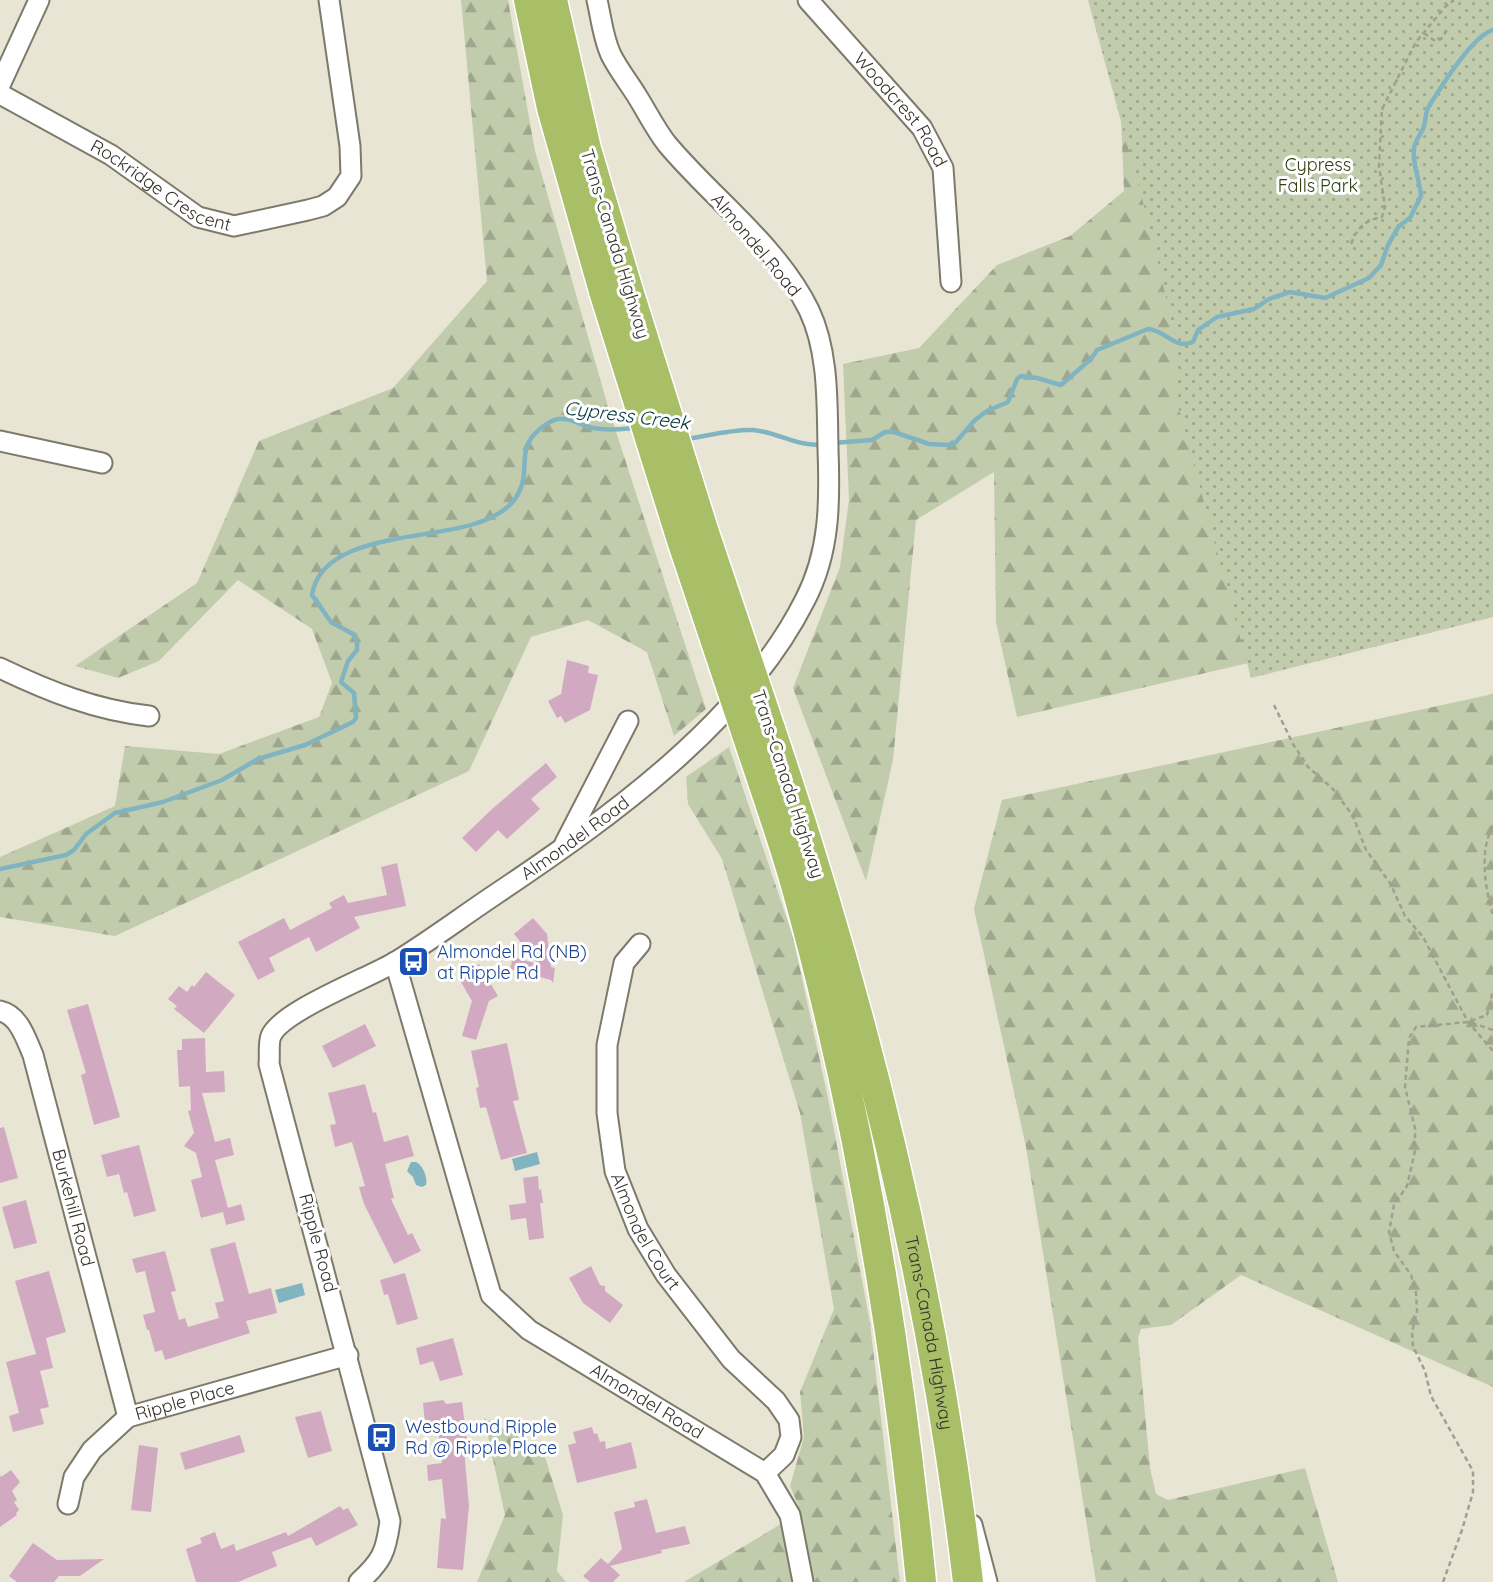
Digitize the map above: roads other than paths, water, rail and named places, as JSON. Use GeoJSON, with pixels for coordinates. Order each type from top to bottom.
{"type":"FeatureCollection","features":[{"type":"Feature","properties":{"kind":"highway","name":"Trans-Canada Highway"},"geometry":{"type":"LineString","coordinates":[[529,0],[552,108],[700,521],[761,739],[855,1139],[893,1353],[921,1582]]}},
{"type":"Feature","properties":{"kind":"highway","name":"Trans-Canada Highway"},"geometry":{"type":"LineString","coordinates":[[552,0],[615,287]]}},
{"type":"Feature","properties":{"kind":"highway","name":"Trans-Canada Highway"},"geometry":{"type":"LineString","coordinates":[[761,739],[819,876],[871,1060],[906,1211],[943,1408],[968,1582]]}},
{"type":"Feature","properties":{"kind":"street"},"geometry":{"type":"LineString","coordinates":[[0,85],[39,0]]}},
{"type":"Feature","properties":{"kind":"street","name":"Rockridge Crescent"},"geometry":{"type":"LineString","coordinates":[[0,94],[111,155],[198,217],[234,226],[316,208],[337,197],[351,176],[351,146],[329,0]]}},
{"type":"Feature","properties":{"kind":"street","name":"Almondel Road"},"geometry":{"type":"LineString","coordinates":[[597,0],[610,53],[666,142],[760,243],[790,279],[809,312],[817,334],[826,385],[830,496],[824,552],[793,623],[757,676],[732,705],[674,759],[561,850],[395,962],[491,1295],[528,1330],[765,1473],[790,1515],[803,1582]]}},
{"type":"Feature","properties":{"kind":"street","name":"Woodcrest Road"},"geometry":{"type":"LineString","coordinates":[[808,0],[922,128],[943,168],[951,282]]}},
{"type":"Feature","properties":{"kind":"street"},"geometry":{"type":"LineString","coordinates":[[0,441],[102,463]]}},
{"type":"Feature","properties":{"kind":"street"},"geometry":{"type":"LineString","coordinates":[[0,668],[46,690],[95,707],[149,716]]}},
{"type":"Feature","properties":{"kind":"street"},"geometry":{"type":"LineString","coordinates":[[561,850],[628,721]]}},
{"type":"Feature","properties":{"kind":"street","name":"Almondel Court"},"geometry":{"type":"LineString","coordinates":[[640,944],[624,963],[607,1045],[607,1113],[615,1171],[638,1229],[666,1275],[731,1359],[776,1401],[789,1420],[791,1437],[784,1455],[765,1473]]}},
{"type":"Feature","properties":{"kind":"street","name":"Ripple Road"},"geometry":{"type":"LineString","coordinates":[[359,1582],[378,1565],[387,1548],[390,1521],[269,1064],[271,1035],[287,1017],[395,962]]}},
{"type":"Feature","properties":{"kind":"street","name":"Burkehill Road"},"geometry":{"type":"LineString","coordinates":[[0,1011],[6,1012],[21,1028],[33,1055],[128,1417]]}},
{"type":"Feature","properties":{"kind":"street","name":"Ripple Place"},"geometry":{"type":"LineString","coordinates":[[68,1504],[74,1477],[92,1450],[128,1417],[348,1355]]}},
{"type":"Feature","properties":{"kind":"street"},"geometry":{"type":"LineString","coordinates":[[943,1408],[987,1582]]}},
{"type":"Feature","properties":{"kind":"water"},"geometry":{"type":"Polygon","coordinates":[[[537,1152],[540,1164],[515,1171],[512,1159],[537,1152]]]}},
{"type":"Feature","properties":{"kind":"water"},"geometry":{"type":"Polygon","coordinates":[[[411,1162],[416,1162],[423,1169],[426,1185],[416,1185],[407,1171],[411,1162]]]}},
{"type":"Feature","properties":{"kind":"water"},"geometry":{"type":"Polygon","coordinates":[[[302,1283],[305,1295],[279,1303],[275,1290],[302,1283]]]}},
{"type":"Feature","properties":{"kind":"waterway","name":"Cypress Creek"},"geometry":{"type":"LineString","coordinates":[[833,443],[872,440],[885,432],[894,432],[929,444],[955,443],[975,420],[987,411],[1008,402],[1017,379],[1021,376],[1061,385],[1091,359],[1097,350],[1148,329],[1175,342],[1186,344],[1193,342],[1198,330],[1217,317],[1254,309],[1269,299],[1290,292],[1325,298],[1369,278],[1381,265],[1399,226],[1410,218],[1421,196],[1414,148],[1424,126],[1428,108],[1467,52],[1485,34],[1493,30]]}},
{"type":"Feature","properties":{"kind":"waterway","name":"Cypress Creek"},"geometry":{"type":"LineString","coordinates":[[0,869],[66,855],[74,850],[86,834],[115,813],[163,802],[222,780],[258,759],[305,745],[353,722],[356,718],[354,693],[341,682],[348,661],[357,650],[357,641],[353,634],[331,622],[312,595],[320,575],[335,560],[356,549],[457,528],[483,521],[501,512],[512,503],[519,492],[528,444],[540,429],[553,420],[567,419],[604,429],[636,428]]}},
{"type":"Feature","properties":{"kind":"waterway","name":"Cypress Creek"},"geometry":{"type":"LineString","coordinates":[[686,439],[753,430],[806,444],[824,444]]}},
{"type":"Feature","properties":{"kind":"place","name":"Almondel Rd (NB) at Ripple Rd"},"geometry":{"type":"Point","coordinates":[414,962]}},
{"type":"Feature","properties":{"kind":"place","name":"Westbound Ripple Rd @ Ripple Place"},"geometry":{"type":"Point","coordinates":[382,1437]}},
{"type":"Feature","properties":{"kind":"park label","name":"Cypress Falls Park"},"geometry":{"type":"Point","coordinates":[1318,175]}}]}
